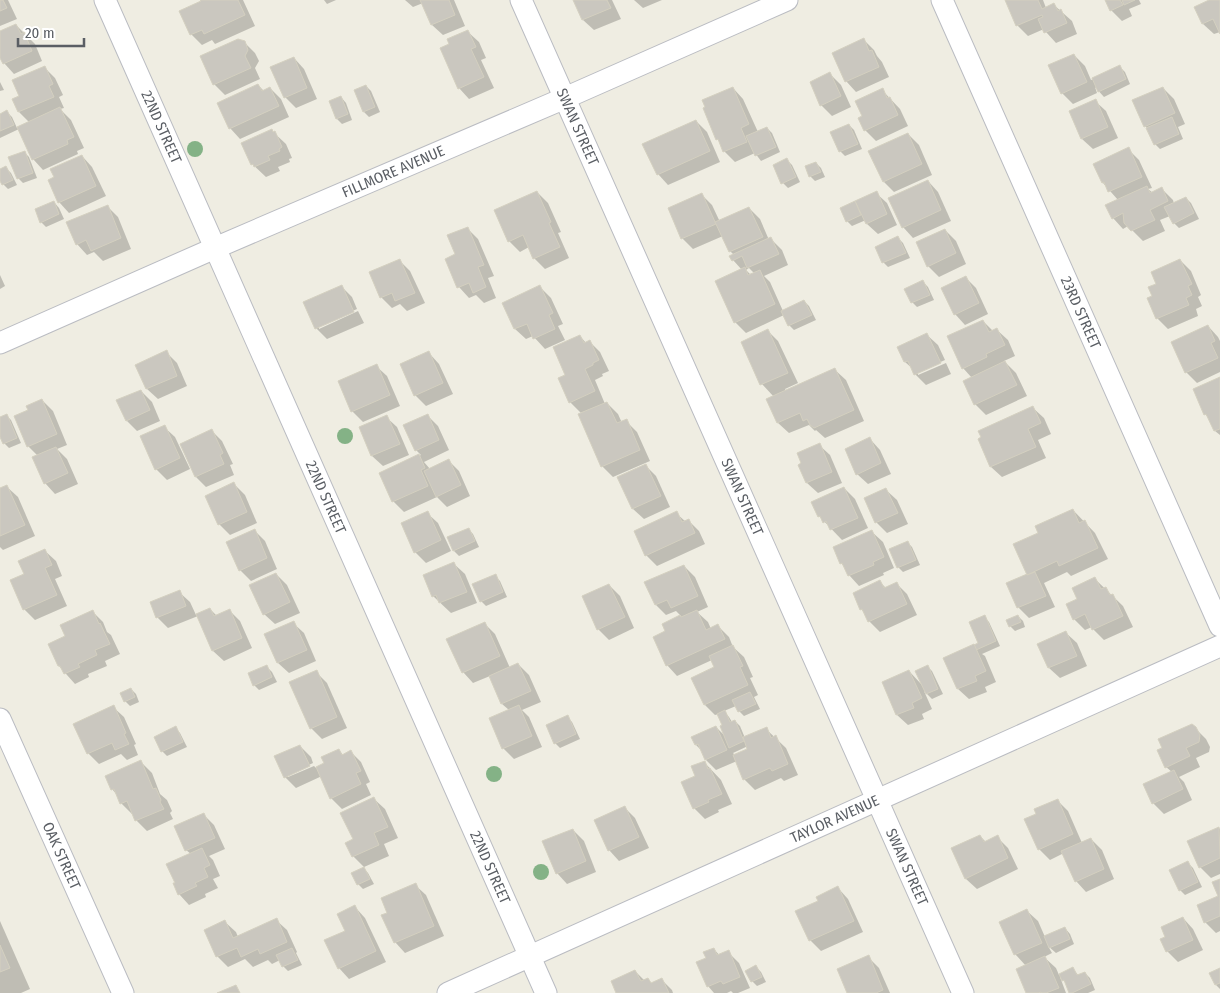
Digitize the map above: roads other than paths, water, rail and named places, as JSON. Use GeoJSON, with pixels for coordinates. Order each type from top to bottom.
{"type":"FeatureCollection","features":[{"type":"Feature","properties":{"kind":"street","name":"22ND STREET"},"geometry":{"type":"LineString","coordinates":[[105,0],[546,993]]}},
{"type":"Feature","properties":{"kind":"street","name":"SWAN STREET"},"geometry":{"type":"LineString","coordinates":[[521,0],[963,993]]}},
{"type":"Feature","properties":{"kind":"street","name":"FILLMORE AVENUE"},"geometry":{"type":"LineString","coordinates":[[0,343],[787,0]]}},
{"type":"Feature","properties":{"kind":"street","name":"23RD STREET"},"geometry":{"type":"LineString","coordinates":[[942,0],[1220,626]]}},
{"type":"Feature","properties":{"kind":"street","name":"TAYLOR AVENUE"},"geometry":{"type":"LineString","coordinates":[[448,993],[1220,646]]}},
{"type":"Feature","properties":{"kind":"street","name":"OAK STREET"},"geometry":{"type":"LineString","coordinates":[[0,719],[123,993]]}}]}
